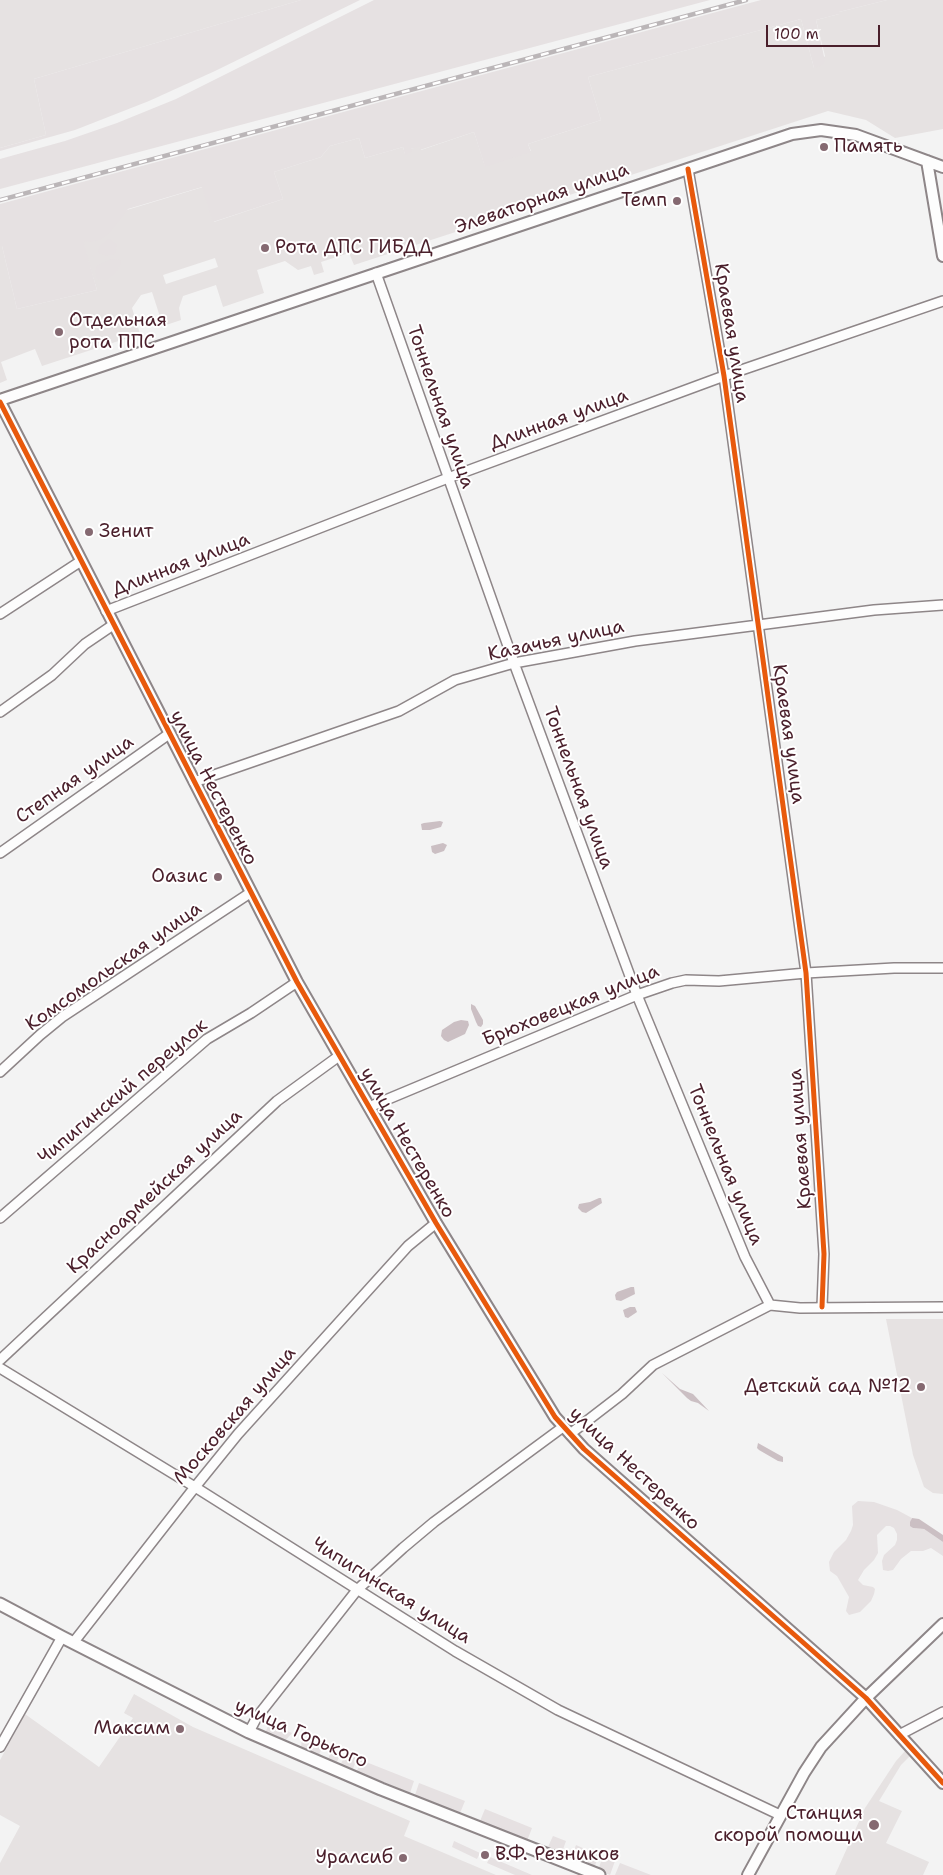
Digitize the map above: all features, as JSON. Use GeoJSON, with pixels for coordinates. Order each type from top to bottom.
{"type":"FeatureCollection","features":[{"type":"Feature","properties":{"kind":"main road","name":"улица Горького"},"geometry":{"type":"LineString","coordinates":[[0,1604],[249,1732],[387,1791],[592,1874]]}},
{"type":"Feature","properties":{"kind":"street","name":"Элеваторная улица"},"geometry":{"type":"LineString","coordinates":[[0,401],[792,134],[821,130],[856,134],[943,167]]}},
{"type":"Feature","properties":{"kind":"street"},"geometry":{"type":"LineString","coordinates":[[927,161],[943,256]]}},
{"type":"Feature","properties":{"kind":"street","name":"Краевая улица"},"geometry":{"type":"LineString","coordinates":[[688,169],[724,376],[806,973],[824,1254],[822,1307]]}},
{"type":"Feature","properties":{"kind":"street","name":"Тоннельная улица"},"geometry":{"type":"LineString","coordinates":[[376,273],[514,663],[637,995],[745,1258],[770,1305]]}},
{"type":"Feature","properties":{"kind":"street","name":"Длинная улица"},"geometry":{"type":"LineString","coordinates":[[106,611],[448,478],[724,376],[943,301]]}},
{"type":"Feature","properties":{"kind":"street","name":"улица Нестеренко"},"geometry":{"type":"LineString","coordinates":[[0,401],[297,982],[436,1223],[555,1417],[567,1431],[866,1698],[943,1783]]}},
{"type":"Feature","properties":{"kind":"street"},"geometry":{"type":"LineString","coordinates":[[0,614],[81,561]]}},
{"type":"Feature","properties":{"kind":"street","name":"Казачья улица"},"geometry":{"type":"LineString","coordinates":[[194,782],[399,711],[455,680],[514,663],[635,641],[874,610],[943,604]]}},
{"type":"Feature","properties":{"kind":"street"},"geometry":{"type":"LineString","coordinates":[[0,712],[52,675],[85,644],[113,625]]}},
{"type":"Feature","properties":{"kind":"street","name":"Степная улица"},"geometry":{"type":"LineString","coordinates":[[0,853],[169,734]]}},
{"type":"Feature","properties":{"kind":"street","name":"Комсомольская улица"},"geometry":{"type":"LineString","coordinates":[[0,1072],[40,1035],[62,1018],[250,893]]}},
{"type":"Feature","properties":{"kind":"street","name":"Брюховецкая улица"},"geometry":{"type":"LineString","coordinates":[[369,1107],[637,995],[680,981],[720,981],[806,973],[894,968],[943,968]]}},
{"type":"Feature","properties":{"kind":"street","name":"Чипигинский переулок"},"geometry":{"type":"LineString","coordinates":[[0,1218],[207,1039],[297,982]]}},
{"type":"Feature","properties":{"kind":"street","name":"Красноармейская улица"},"geometry":{"type":"LineString","coordinates":[[0,1360],[277,1101],[338,1056]]}},
{"type":"Feature","properties":{"kind":"street","name":"Московская улица"},"geometry":{"type":"LineString","coordinates":[[73,1643],[195,1486],[287,1378],[408,1246],[436,1223]]}},
{"type":"Feature","properties":{"kind":"street"},"geometry":{"type":"LineString","coordinates":[[249,1732],[257,1717],[357,1590],[403,1548],[434,1522],[622,1394],[653,1365],[770,1305],[800,1308],[943,1306]]}},
{"type":"Feature","properties":{"kind":"street","name":"Чипигинская улица"},"geometry":{"type":"LineString","coordinates":[[0,1368],[195,1486],[455,1651],[558,1710],[780,1815]]}},
{"type":"Feature","properties":{"kind":"street"},"geometry":{"type":"LineString","coordinates":[[748,1875],[780,1815],[821,1747],[866,1698],[943,1624]]}},
{"type":"Feature","properties":{"kind":"street"},"geometry":{"type":"LineString","coordinates":[[0,1747],[62,1637]]}},
{"type":"Feature","properties":{"kind":"street"},"geometry":{"type":"LineString","coordinates":[[899,1735],[943,1712]]}},
{"type":"Feature","properties":{"kind":"shaded area"},"geometry":{"type":"Polygon","coordinates":[[[0,0],[301,0],[34,79],[46,135],[0,148],[0,0]]]}},
{"type":"Feature","properties":{"kind":"shaded area"},"geometry":{"type":"Polygon","coordinates":[[[301,0],[360,0],[149,101],[75,130],[0,151],[0,148],[46,135],[34,79],[301,0]]]}},
{"type":"Feature","properties":{"kind":"shaded area"},"geometry":{"type":"Polygon","coordinates":[[[374,0],[710,0],[0,189],[0,159],[65,141],[117,123],[176,99],[374,0]]]}},
{"type":"Feature","properties":{"kind":"shaded area"},"geometry":{"type":"Polygon","coordinates":[[[761,0],[887,0],[816,20],[825,61],[823,65],[814,68],[801,19],[588,77],[601,120],[528,144],[531,152],[485,167],[474,132],[420,150],[419,147],[411,149],[412,152],[405,155],[403,147],[365,158],[359,138],[330,146],[321,157],[274,172],[283,199],[213,222],[202,187],[128,209],[108,234],[92,242],[83,241],[97,290],[17,309],[2,246],[0,246],[0,204],[761,0]]]}},
{"type":"Feature","properties":{"kind":"shaded area"},"geometry":{"type":"Polygon","coordinates":[[[887,0],[943,0],[943,129],[895,138],[866,120],[828,111],[354,265],[349,253],[321,262],[324,272],[314,275],[311,266],[298,270],[285,261],[257,270],[264,293],[223,307],[216,285],[183,296],[179,308],[181,320],[163,326],[152,292],[141,295],[132,308],[140,334],[42,366],[35,349],[1,362],[7,380],[0,383],[0,246],[2,246],[17,309],[97,290],[77,225],[203,187],[214,222],[283,199],[274,172],[321,157],[330,146],[359,138],[365,158],[403,147],[405,154],[419,146],[421,150],[474,132],[485,166],[531,151],[528,144],[601,120],[588,77],[801,19],[814,68],[825,56],[816,20],[839,14],[839,12],[887,0]],[[215,258],[163,275],[166,284],[218,267],[215,258]]]}},
{"type":"Feature","properties":{"kind":"shaded area"},"geometry":{"type":"Polygon","coordinates":[[[109,239],[117,245],[115,254],[106,256],[100,254],[98,251],[99,247],[109,239]]]}},
{"type":"Feature","properties":{"kind":"shaded area"},"geometry":{"type":"Polygon","coordinates":[[[111,259],[120,260],[121,263],[116,272],[106,280],[97,279],[95,272],[98,265],[111,259]]]}},
{"type":"Feature","properties":{"kind":"shaded area"},"geometry":{"type":"Polygon","coordinates":[[[443,822],[441,827],[422,830],[421,824],[443,822]]]}},
{"type":"Feature","properties":{"kind":"shaded area"},"geometry":{"type":"Polygon","coordinates":[[[443,843],[447,845],[444,851],[435,854],[432,852],[431,846],[443,843]]]}},
{"type":"Feature","properties":{"kind":"shaded area"},"geometry":{"type":"Polygon","coordinates":[[[471,1004],[475,1006],[483,1020],[481,1027],[476,1022],[471,1004]]]}},
{"type":"Feature","properties":{"kind":"shaded area"},"geometry":{"type":"Polygon","coordinates":[[[461,1020],[468,1021],[469,1025],[465,1034],[448,1042],[444,1040],[441,1036],[442,1030],[461,1020]]]}},
{"type":"Feature","properties":{"kind":"shaded area"},"geometry":{"type":"Polygon","coordinates":[[[601,1198],[602,1203],[586,1213],[578,1208],[579,1204],[601,1198]]]}},
{"type":"Feature","properties":{"kind":"shaded area"},"geometry":{"type":"Polygon","coordinates":[[[634,1287],[635,1294],[621,1301],[616,1300],[615,1295],[617,1292],[634,1287]]]}},
{"type":"Feature","properties":{"kind":"shaded area"},"geometry":{"type":"Polygon","coordinates":[[[635,1307],[637,1312],[628,1318],[625,1317],[623,1310],[635,1307]]]}},
{"type":"Feature","properties":{"kind":"shaded area","name":"Детский сад №12"},"geometry":{"type":"Polygon","coordinates":[[[886,1319],[943,1319],[943,1494],[933,1493],[924,1487],[913,1455],[886,1319]]]}},
{"type":"Feature","properties":{"kind":"shaded area"},"geometry":{"type":"Polygon","coordinates":[[[662,1373],[680,1389],[693,1394],[709,1411],[687,1398],[662,1373]]]}},
{"type":"Feature","properties":{"kind":"shaded area"},"geometry":{"type":"Polygon","coordinates":[[[758,1443],[783,1457],[783,1462],[759,1450],[757,1448],[758,1443]]]}},
{"type":"Feature","properties":{"kind":"shaded area"},"geometry":{"type":"Polygon","coordinates":[[[858,1501],[874,1502],[897,1510],[912,1518],[913,1528],[924,1529],[943,1542],[943,1556],[931,1548],[923,1551],[911,1551],[901,1559],[893,1570],[883,1570],[882,1561],[884,1555],[895,1545],[897,1540],[894,1528],[886,1526],[877,1535],[878,1553],[858,1580],[863,1585],[873,1587],[875,1589],[874,1594],[871,1601],[860,1612],[849,1615],[846,1611],[849,1597],[837,1576],[830,1571],[829,1562],[834,1552],[846,1540],[851,1531],[853,1525],[852,1506],[858,1501]]]}},
{"type":"Feature","properties":{"kind":"shaded area"},"geometry":{"type":"Polygon","coordinates":[[[912,1518],[919,1519],[943,1535],[943,1542],[924,1529],[910,1526],[912,1518]]]}},
{"type":"Feature","properties":{"kind":"shaded area"},"geometry":{"type":"Polygon","coordinates":[[[134,1694],[193,1727],[410,1821],[404,1836],[496,1875],[0,1875],[0,1863],[20,1826],[0,1815],[0,1760],[25,1714],[99,1767],[133,1718],[124,1713],[134,1694]]]}},
{"type":"Feature","properties":{"kind":"shaded area"},"geometry":{"type":"Polygon","coordinates":[[[269,1724],[292,1733],[285,1741],[265,1733],[269,1724]]]}},
{"type":"Feature","properties":{"kind":"shaded area"},"geometry":{"type":"Polygon","coordinates":[[[302,1737],[323,1745],[319,1755],[301,1748],[302,1737]]]}},
{"type":"Feature","properties":{"kind":"shaded area"},"geometry":{"type":"Polygon","coordinates":[[[332,1749],[341,1752],[337,1762],[328,1759],[332,1749]]]}},
{"type":"Feature","properties":{"kind":"shaded area"},"geometry":{"type":"Polygon","coordinates":[[[906,1750],[911,1755],[901,1765],[879,1801],[902,1811],[886,1843],[929,1862],[923,1875],[835,1875],[865,1808],[896,1761],[906,1750]]]}},
{"type":"Feature","properties":{"kind":"shaded area"},"geometry":{"type":"Polygon","coordinates":[[[345,1754],[357,1758],[353,1769],[341,1764],[345,1754]]]}},
{"type":"Feature","properties":{"kind":"shaded area"},"geometry":{"type":"Polygon","coordinates":[[[361,1760],[414,1781],[410,1793],[357,1771],[361,1760]]]}},
{"type":"Feature","properties":{"kind":"shaded area"},"geometry":{"type":"Polygon","coordinates":[[[419,1783],[465,1801],[460,1813],[415,1795],[419,1783]]]}},
{"type":"Feature","properties":{"kind":"shaded area"},"geometry":{"type":"Polygon","coordinates":[[[485,1809],[532,1828],[527,1841],[480,1821],[485,1809]]]}},
{"type":"Feature","properties":{"kind":"shaded area"},"geometry":{"type":"Polygon","coordinates":[[[553,1836],[566,1841],[561,1855],[547,1849],[553,1836]]]}},
{"type":"Feature","properties":{"kind":"shaded area"},"geometry":{"type":"Polygon","coordinates":[[[454,1841],[480,1853],[477,1859],[452,1847],[454,1841]]]}},
{"type":"Feature","properties":{"kind":"shaded area"},"geometry":{"type":"Polygon","coordinates":[[[576,1845],[585,1849],[580,1862],[571,1859],[576,1845]]]}},
{"type":"Feature","properties":{"kind":"shaded area"},"geometry":{"type":"Polygon","coordinates":[[[592,1852],[599,1855],[594,1868],[587,1865],[592,1852]]]}},
{"type":"Feature","properties":{"kind":"shaded area"},"geometry":{"type":"Polygon","coordinates":[[[603,1856],[615,1861],[610,1875],[598,1870],[603,1856]]]}},
{"type":"Feature","properties":{"kind":"shaded area"},"geometry":{"type":"Polygon","coordinates":[[[490,1857],[532,1875],[515,1875],[487,1863],[490,1857]]]}},
{"type":"Feature","properties":{"kind":"shaded area"},"geometry":{"type":"Polygon","coordinates":[[[620,1863],[651,1875],[615,1875],[620,1863]]]}},
{"type":"Feature","properties":{"kind":"railway"},"geometry":{"type":"LineString","coordinates":[[0,200],[746,0]]}},
{"type":"Feature","properties":{"kind":"cycle path"},"geometry":{"type":"LineString","coordinates":[[688,169],[724,376],[806,973],[824,1254],[822,1307]]}},
{"type":"Feature","properties":{"kind":"cycle path"},"geometry":{"type":"LineString","coordinates":[[0,402],[297,982],[436,1223],[555,1417],[584,1449],[866,1698],[943,1783]]}},
{"type":"Feature","properties":{"kind":"place","name":"Память"},"geometry":{"type":"Point","coordinates":[824,147]}},
{"type":"Feature","properties":{"kind":"place","name":"Темп"},"geometry":{"type":"Point","coordinates":[677,201]}},
{"type":"Feature","properties":{"kind":"place","name":"Рота ДПС ГИБДД"},"geometry":{"type":"Point","coordinates":[265,248]}},
{"type":"Feature","properties":{"kind":"place","name":"Отдельная рота ППС"},"geometry":{"type":"Point","coordinates":[59,332]}},
{"type":"Feature","properties":{"kind":"place","name":"Зенит"},"geometry":{"type":"Point","coordinates":[89,532]}},
{"type":"Feature","properties":{"kind":"place","name":"Оазис"},"geometry":{"type":"Point","coordinates":[218,877]}},
{"type":"Feature","properties":{"kind":"place","name":"Детский сад №12"},"geometry":{"type":"Point","coordinates":[921,1387]}},
{"type":"Feature","properties":{"kind":"place","name":"Максим"},"geometry":{"type":"Point","coordinates":[180,1729]}},
{"type":"Feature","properties":{"kind":"place","name":"Станция скорой помощи"},"geometry":{"type":"Point","coordinates":[874,1825]}},
{"type":"Feature","properties":{"kind":"place","name":"В.Ф. Резников"},"geometry":{"type":"Point","coordinates":[485,1855]}},
{"type":"Feature","properties":{"kind":"place","name":"Уралсиб"},"geometry":{"type":"Point","coordinates":[403,1858]}}]}
